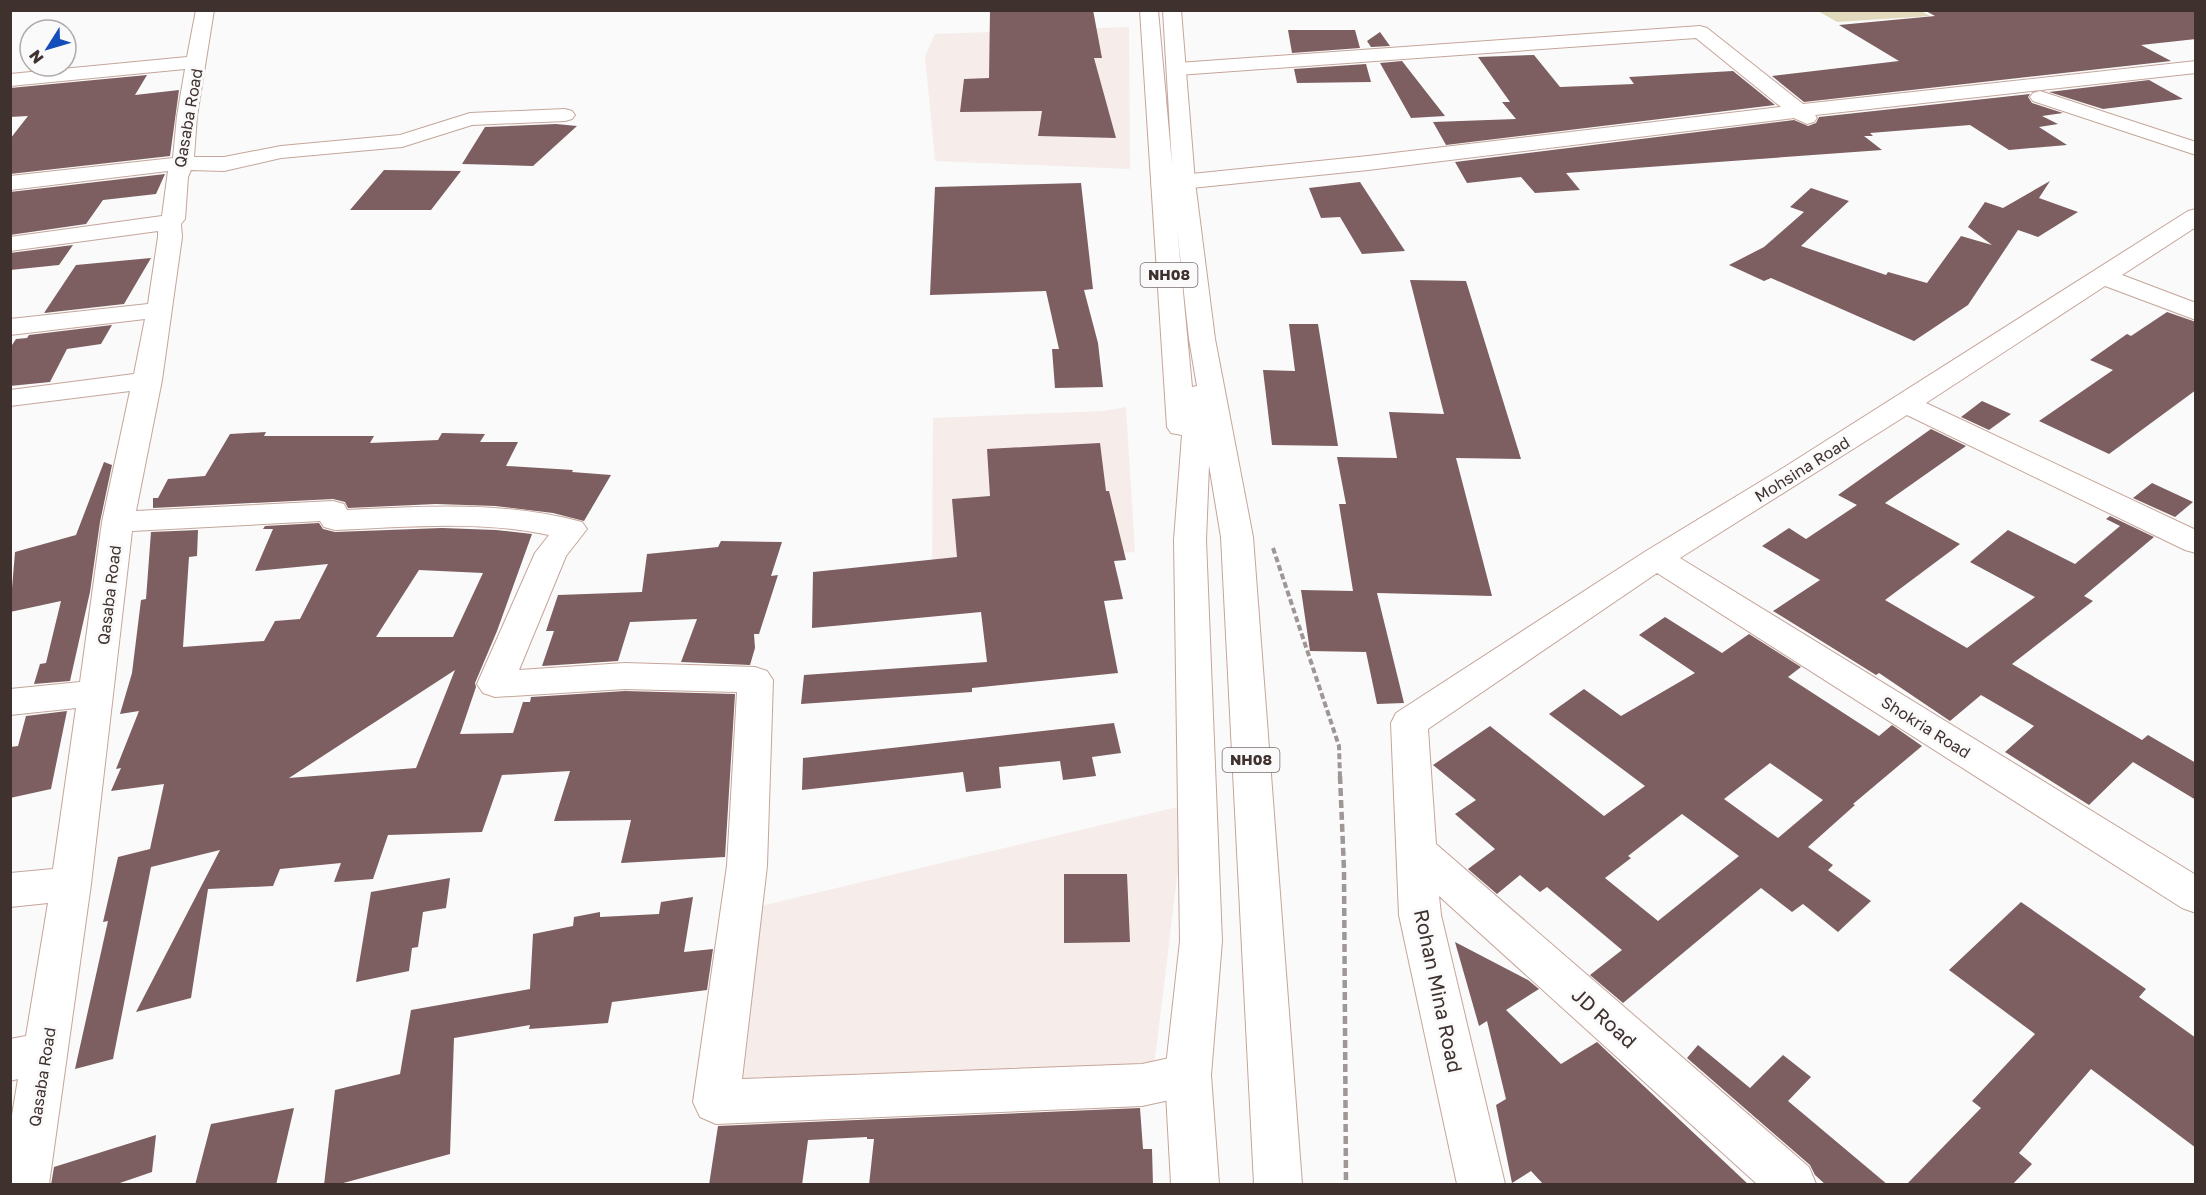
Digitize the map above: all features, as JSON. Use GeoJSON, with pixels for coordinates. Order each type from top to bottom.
{"type":"FeatureCollection","features":[{"type":"Feature","properties":{"kind":"main road","name":"Qasaba Road"},"geometry":{"type":"LineString","coordinates":[[25,1185],[28,1056],[71,884],[118,522],[148,380],[160,310],[170,237],[169,222],[173,219],[177,177],[183,163],[187,116],[205,10]]}},
{"type":"Feature","properties":{"kind":"main road","name":"NH08"},"geometry":{"type":"LineString","coordinates":[[1149,10],[1174,190],[1237,537],[1278,1185]]}},
{"type":"Feature","properties":{"kind":"main road","name":"NH08"},"geometry":{"type":"LineString","coordinates":[[1172,10],[1178,69],[1174,190],[1190,540],[1201,940],[1188,1075],[1195,1185]]}},
{"type":"Feature","properties":{"kind":"main road"},"geometry":{"type":"LineString","coordinates":[[1684,18],[1806,117]]}},
{"type":"Feature","properties":{"kind":"main road"},"geometry":{"type":"LineString","coordinates":[[1178,69],[1700,32]]}},
{"type":"Feature","properties":{"kind":"main road"},"geometry":{"type":"LineString","coordinates":[[10,80],[197,62]]}},
{"type":"Feature","properties":{"kind":"main road"},"geometry":{"type":"LineString","coordinates":[[2000,95],[2040,97],[2159,77],[2196,67]]}},
{"type":"Feature","properties":{"kind":"main road"},"geometry":{"type":"LineString","coordinates":[[1174,190],[2159,77],[2196,78]]}},
{"type":"Feature","properties":{"kind":"main road"},"geometry":{"type":"LineString","coordinates":[[2040,97],[2196,149]]}},
{"type":"Feature","properties":{"kind":"main road"},"geometry":{"type":"LineString","coordinates":[[10,183],[183,163],[224,164],[281,152],[402,141],[470,119],[566,115]]}},
{"type":"Feature","properties":{"kind":"main road","name":"Mohsina Road"},"geometry":{"type":"LineString","coordinates":[[1409,723],[1657,558],[1794,475],[2196,216]]}},
{"type":"Feature","properties":{"kind":"main road"},"geometry":{"type":"LineString","coordinates":[[10,244],[169,222]]}},
{"type":"Feature","properties":{"kind":"main road"},"geometry":{"type":"LineString","coordinates":[[2103,276],[2196,312]]}},
{"type":"Feature","properties":{"kind":"main road"},"geometry":{"type":"LineString","coordinates":[[10,327],[160,310]]}},
{"type":"Feature","properties":{"kind":"main road","name":"NH08"},"geometry":{"type":"LineString","coordinates":[[1190,540],[1202,339]]}},
{"type":"Feature","properties":{"kind":"main road"},"geometry":{"type":"LineString","coordinates":[[10,398],[148,380]]}},
{"type":"Feature","properties":{"kind":"main road"},"geometry":{"type":"LineString","coordinates":[[1904,403],[2196,543]]}},
{"type":"Feature","properties":{"kind":"main road"},"geometry":{"type":"LineString","coordinates":[[118,522],[333,511],[335,520],[423,516],[517,518],[573,526],[551,553],[495,684],[625,676],[755,680],[747,866],[716,1102],[1142,1085],[1188,1075]]}},
{"type":"Feature","properties":{"kind":"main road","name":"Shokria Road"},"geometry":{"type":"LineString","coordinates":[[1657,558],[2196,896]]}},
{"type":"Feature","properties":{"kind":"main road"},"geometry":{"type":"LineString","coordinates":[[10,702],[97,693]]}},
{"type":"Feature","properties":{"kind":"main road","name":"Rohan Mina Road"},"geometry":{"type":"LineString","coordinates":[[1409,723],[1420,915],[1481,1185]]}},
{"type":"Feature","properties":{"kind":"main road","name":"JD Road"},"geometry":{"type":"LineString","coordinates":[[1416,851],[1792,1185]]}},
{"type":"Feature","properties":{"kind":"main road"},"geometry":{"type":"LineString","coordinates":[[10,890],[71,884]]}},
{"type":"Feature","properties":{"kind":"path"},"geometry":{"type":"LineString","coordinates":[[1271,542],[1340,746],[1344,870],[1346,1185]]}},
{"type":"Feature","properties":{"kind":"shaded area"},"geometry":{"type":"Polygon","coordinates":[[[1919,10],[1930,16],[1837,22],[1818,11],[1919,10]]]}},
{"type":"Feature","properties":{"kind":"shaded area"},"geometry":{"type":"Polygon","coordinates":[[[1129,27],[1130,169],[935,161],[925,56],[935,34],[1129,27]]]}},
{"type":"Feature","properties":{"kind":"shaded area"},"geometry":{"type":"Polygon","coordinates":[[[1126,407],[1135,552],[932,569],[933,418],[1103,411],[1126,407]]]}},
{"type":"Feature","properties":{"kind":"shaded area"},"geometry":{"type":"Polygon","coordinates":[[[1186,805],[1153,1075],[734,1114],[752,908],[1186,805]]]}},
{"type":"Feature","properties":{"kind":"building"},"geometry":{"type":"Polygon","coordinates":[[[990,10],[1093,10],[1102,58],[1094,58],[1116,138],[1038,136],[1042,111],[960,112],[964,79],[989,78],[990,10]]]}},
{"type":"Feature","properties":{"kind":"building"},"geometry":{"type":"Polygon","coordinates":[[[1924,10],[2196,10],[2196,39],[2141,45],[2171,61],[1804,102],[1772,76],[1899,61],[1839,25],[1935,16],[1924,10]]]}},
{"type":"Feature","properties":{"kind":"building"},"geometry":{"type":"Polygon","coordinates":[[[1288,30],[1355,30],[1360,48],[1292,53],[1288,30]]]}},
{"type":"Feature","properties":{"kind":"building"},"geometry":{"type":"Polygon","coordinates":[[[1380,32],[1390,46],[1371,47],[1367,41],[1380,32]]]}},
{"type":"Feature","properties":{"kind":"building"},"geometry":{"type":"Polygon","coordinates":[[[1534,55],[1560,87],[1634,84],[1629,77],[1733,71],[1775,105],[1446,145],[1433,122],[1516,119],[1502,102],[1510,102],[1478,57],[1534,55]]]}},
{"type":"Feature","properties":{"kind":"building"},"geometry":{"type":"Polygon","coordinates":[[[1402,61],[1445,116],[1411,118],[1380,63],[1402,61]]]}},
{"type":"Feature","properties":{"kind":"building"},"geometry":{"type":"Polygon","coordinates":[[[1366,64],[1371,82],[1297,83],[1294,69],[1366,64]]]}},
{"type":"Feature","properties":{"kind":"building"},"geometry":{"type":"Polygon","coordinates":[[[147,75],[135,95],[179,90],[170,156],[10,174],[10,139],[28,116],[10,117],[10,88],[147,75]]]}},
{"type":"Feature","properties":{"kind":"building"},"geometry":{"type":"Polygon","coordinates":[[[2149,80],[2183,99],[2103,109],[2049,92],[2149,80]]]}},
{"type":"Feature","properties":{"kind":"building"},"geometry":{"type":"Polygon","coordinates":[[[2030,94],[2028,97],[2032,103],[2063,113],[2042,116],[2058,124],[2039,127],[2067,145],[2009,150],[1970,125],[1870,133],[1873,136],[1864,136],[1882,150],[1566,173],[1580,190],[1535,193],[1521,177],[1467,183],[1455,162],[1794,120],[1808,126],[1816,123],[1819,117],[2030,94]]]}},
{"type":"Feature","properties":{"kind":"building"},"geometry":{"type":"Polygon","coordinates":[[[556,124],[577,126],[533,166],[462,164],[485,127],[556,124]]]}},
{"type":"Feature","properties":{"kind":"building"},"geometry":{"type":"Polygon","coordinates":[[[384,170],[461,171],[431,210],[350,210],[384,170]]]}},
{"type":"Feature","properties":{"kind":"building"},"geometry":{"type":"Polygon","coordinates":[[[165,174],[156,194],[103,200],[86,224],[10,235],[10,192],[165,174]]]}},
{"type":"Feature","properties":{"kind":"building"},"geometry":{"type":"Polygon","coordinates":[[[2050,181],[2039,198],[2078,212],[2038,237],[2018,230],[1968,305],[1914,341],[1771,278],[1764,281],[1729,265],[1764,247],[1804,212],[1790,207],[1811,188],[1849,201],[1801,246],[1886,275],[1888,272],[1927,283],[1961,236],[1992,245],[1968,227],[1985,202],[2003,208],[2050,181]]]}},
{"type":"Feature","properties":{"kind":"building"},"geometry":{"type":"Polygon","coordinates":[[[1360,182],[1405,251],[1362,254],[1340,217],[1321,218],[1309,188],[1360,182]]]}},
{"type":"Feature","properties":{"kind":"building"},"geometry":{"type":"Polygon","coordinates":[[[1081,183],[1093,289],[1084,290],[1098,343],[1103,387],[1055,388],[1052,349],[1059,349],[1046,291],[930,295],[935,187],[1081,183]]]}},
{"type":"Feature","properties":{"kind":"building"},"geometry":{"type":"Polygon","coordinates":[[[73,245],[59,265],[10,270],[10,253],[73,245]]]}},
{"type":"Feature","properties":{"kind":"building"},"geometry":{"type":"Polygon","coordinates":[[[151,258],[124,304],[44,313],[76,265],[151,258]]]}},
{"type":"Feature","properties":{"kind":"building"},"geometry":{"type":"Polygon","coordinates":[[[1410,280],[1466,281],[1521,459],[1456,458],[1492,596],[1377,593],[1404,703],[1377,704],[1366,652],[1310,651],[1301,590],[1353,591],[1339,504],[1346,504],[1337,457],[1397,458],[1389,412],[1444,414],[1410,280]]]}},
{"type":"Feature","properties":{"kind":"building"},"geometry":{"type":"Polygon","coordinates":[[[2167,312],[2196,322],[2196,390],[2109,454],[2039,421],[2113,370],[2090,360],[2127,334],[2131,336],[2167,312]]]}},
{"type":"Feature","properties":{"kind":"building"},"geometry":{"type":"Polygon","coordinates":[[[1289,324],[1318,324],[1338,446],[1272,445],[1263,370],[1295,371],[1289,324]]]}},
{"type":"Feature","properties":{"kind":"building"},"geometry":{"type":"Polygon","coordinates":[[[112,325],[101,344],[67,349],[50,382],[10,386],[10,348],[16,339],[27,338],[29,335],[112,325]]]}},
{"type":"Feature","properties":{"kind":"building"},"geometry":{"type":"Polygon","coordinates":[[[1982,401],[2011,414],[1989,430],[1961,417],[1982,401]]]}},
{"type":"Feature","properties":{"kind":"building"},"geometry":{"type":"Polygon","coordinates":[[[1931,429],[1966,446],[1885,503],[1960,544],[1885,600],[1967,648],[2035,597],[1970,562],[2008,530],[2075,564],[2120,526],[2106,519],[2110,516],[2154,537],[2084,596],[2093,601],[2012,664],[2142,740],[2148,735],[2196,763],[2196,800],[2133,762],[2089,805],[2005,752],[2034,726],[1981,695],[1950,721],[1879,673],[1876,675],[1773,611],[1820,580],[1762,546],[1789,528],[1806,539],[1857,505],[1838,495],[1931,429]]]}},
{"type":"Feature","properties":{"kind":"building"},"geometry":{"type":"Polygon","coordinates":[[[266,432],[264,436],[374,436],[370,443],[438,440],[442,433],[485,434],[480,442],[518,442],[506,466],[611,475],[584,521],[553,513],[495,506],[436,504],[348,508],[345,502],[333,499],[153,508],[153,498],[158,498],[168,479],[205,476],[230,434],[266,432]]]}},
{"type":"Feature","properties":{"kind":"building"},"geometry":{"type":"Polygon","coordinates":[[[1100,443],[1106,491],[1109,491],[1126,560],[1114,561],[1123,599],[1104,601],[1118,673],[972,688],[972,692],[801,704],[804,675],[987,662],[981,612],[812,628],[813,572],[957,557],[952,499],[990,496],[987,449],[1100,443]]]}},
{"type":"Feature","properties":{"kind":"building"},"geometry":{"type":"Polygon","coordinates":[[[104,462],[112,465],[100,522],[90,592],[70,681],[34,684],[40,664],[46,663],[61,601],[10,612],[15,552],[76,535],[104,462]]]}},
{"type":"Feature","properties":{"kind":"building"},"geometry":{"type":"Polygon","coordinates":[[[2152,483],[2193,502],[2175,517],[2133,498],[2152,483]]]}},
{"type":"Feature","properties":{"kind":"building"},"geometry":{"type":"Polygon","coordinates":[[[319,523],[323,529],[335,532],[442,528],[532,534],[497,631],[475,683],[476,687],[460,734],[513,733],[523,702],[530,702],[531,697],[625,691],[735,694],[725,857],[621,863],[631,820],[554,821],[570,771],[502,775],[482,832],[388,835],[373,879],[334,882],[341,863],[280,869],[273,886],[208,889],[191,998],[136,1012],[220,850],[151,867],[113,1059],[75,1069],[108,921],[103,922],[118,857],[150,849],[164,784],[111,791],[121,768],[116,769],[139,711],[120,714],[132,673],[141,600],[146,599],[151,532],[198,530],[197,556],[189,557],[183,647],[264,641],[275,621],[300,619],[328,564],[255,571],[273,529],[263,529],[265,526],[319,523]],[[419,570],[376,637],[453,637],[483,573],[419,570]],[[455,670],[289,778],[416,768],[455,670]]]}},
{"type":"Feature","properties":{"kind":"building"},"geometry":{"type":"Polygon","coordinates":[[[721,541],[782,542],[771,576],[778,575],[759,634],[754,634],[755,648],[750,665],[681,662],[697,619],[630,622],[618,661],[542,666],[554,631],[546,631],[558,595],[642,592],[647,554],[718,547],[721,541]]]}},
{"type":"Feature","properties":{"kind":"building"},"geometry":{"type":"Polygon","coordinates":[[[1665,617],[1722,653],[1749,634],[1801,667],[1788,677],[1879,736],[1892,725],[1922,746],[1853,804],[1855,805],[1808,847],[1833,865],[1828,870],[1871,901],[1838,932],[1803,904],[1792,912],[1761,888],[1623,1003],[1590,975],[1622,950],[1547,887],[1540,892],[1520,875],[1497,894],[1468,869],[1495,849],[1455,814],[1476,800],[1433,765],[1490,726],[1604,816],[1645,786],[1549,714],[1584,689],[1621,716],[1695,673],[1639,635],[1665,617]],[[1770,763],[1724,799],[1778,838],[1823,800],[1770,763]],[[1682,814],[1628,856],[1631,858],[1605,878],[1658,921],[1739,856],[1682,814]]]}},
{"type":"Feature","properties":{"kind":"building"},"geometry":{"type":"Polygon","coordinates":[[[67,711],[51,789],[10,798],[10,747],[18,746],[26,716],[67,711]]]}},
{"type":"Feature","properties":{"kind":"building"},"geometry":{"type":"Polygon","coordinates":[[[1114,723],[1121,753],[1092,757],[1096,776],[1063,780],[1060,761],[999,767],[1001,788],[966,792],[963,772],[802,790],[803,758],[1114,723]]]}},
{"type":"Feature","properties":{"kind":"building"},"geometry":{"type":"Polygon","coordinates":[[[1064,874],[1127,874],[1130,942],[1064,943],[1064,874]]]}},
{"type":"Feature","properties":{"kind":"building"},"geometry":{"type":"Polygon","coordinates":[[[450,878],[446,908],[423,912],[418,947],[412,948],[409,971],[356,982],[371,892],[450,878]]]}},
{"type":"Feature","properties":{"kind":"building"},"geometry":{"type":"Polygon","coordinates":[[[693,897],[684,952],[713,949],[707,990],[612,1002],[608,1023],[529,1029],[530,1025],[454,1038],[450,1154],[336,1185],[324,1185],[335,1090],[400,1074],[411,1010],[530,989],[533,934],[573,926],[574,917],[600,912],[600,917],[659,914],[661,902],[693,897]]]}},
{"type":"Feature","properties":{"kind":"building"},"geometry":{"type":"Polygon","coordinates":[[[2021,902],[2146,989],[2139,997],[2196,1038],[2196,1148],[2091,1069],[2019,1153],[2032,1164],[2012,1185],[1906,1185],[1981,1108],[1972,1101],[2035,1034],[1949,970],[2021,902]]]}},
{"type":"Feature","properties":{"kind":"building"},"geometry":{"type":"Polygon","coordinates":[[[1455,942],[1528,980],[1539,989],[1506,1010],[1561,1064],[1597,1042],[1749,1185],[1544,1185],[1531,1171],[1512,1183],[1496,1105],[1506,1099],[1487,1021],[1479,1026],[1455,942]]]}},
{"type":"Feature","properties":{"kind":"building"},"geometry":{"type":"Polygon","coordinates":[[[1698,1045],[1750,1088],[1783,1055],[1811,1077],[1788,1101],[1888,1185],[1826,1185],[1815,1175],[1810,1165],[1687,1058],[1698,1045]]]}},
{"type":"Feature","properties":{"kind":"building"},"geometry":{"type":"Polygon","coordinates":[[[294,1108],[276,1185],[195,1185],[211,1124],[294,1108]]]}},
{"type":"Feature","properties":{"kind":"building"},"geometry":{"type":"Polygon","coordinates":[[[1140,1108],[1143,1149],[1152,1149],[1153,1185],[869,1185],[874,1139],[867,1139],[867,1137],[808,1140],[802,1185],[709,1185],[718,1126],[1140,1108]]]}},
{"type":"Feature","properties":{"kind":"building"},"geometry":{"type":"Polygon","coordinates":[[[156,1135],[152,1172],[114,1185],[51,1185],[54,1167],[156,1135]]]}}]}
